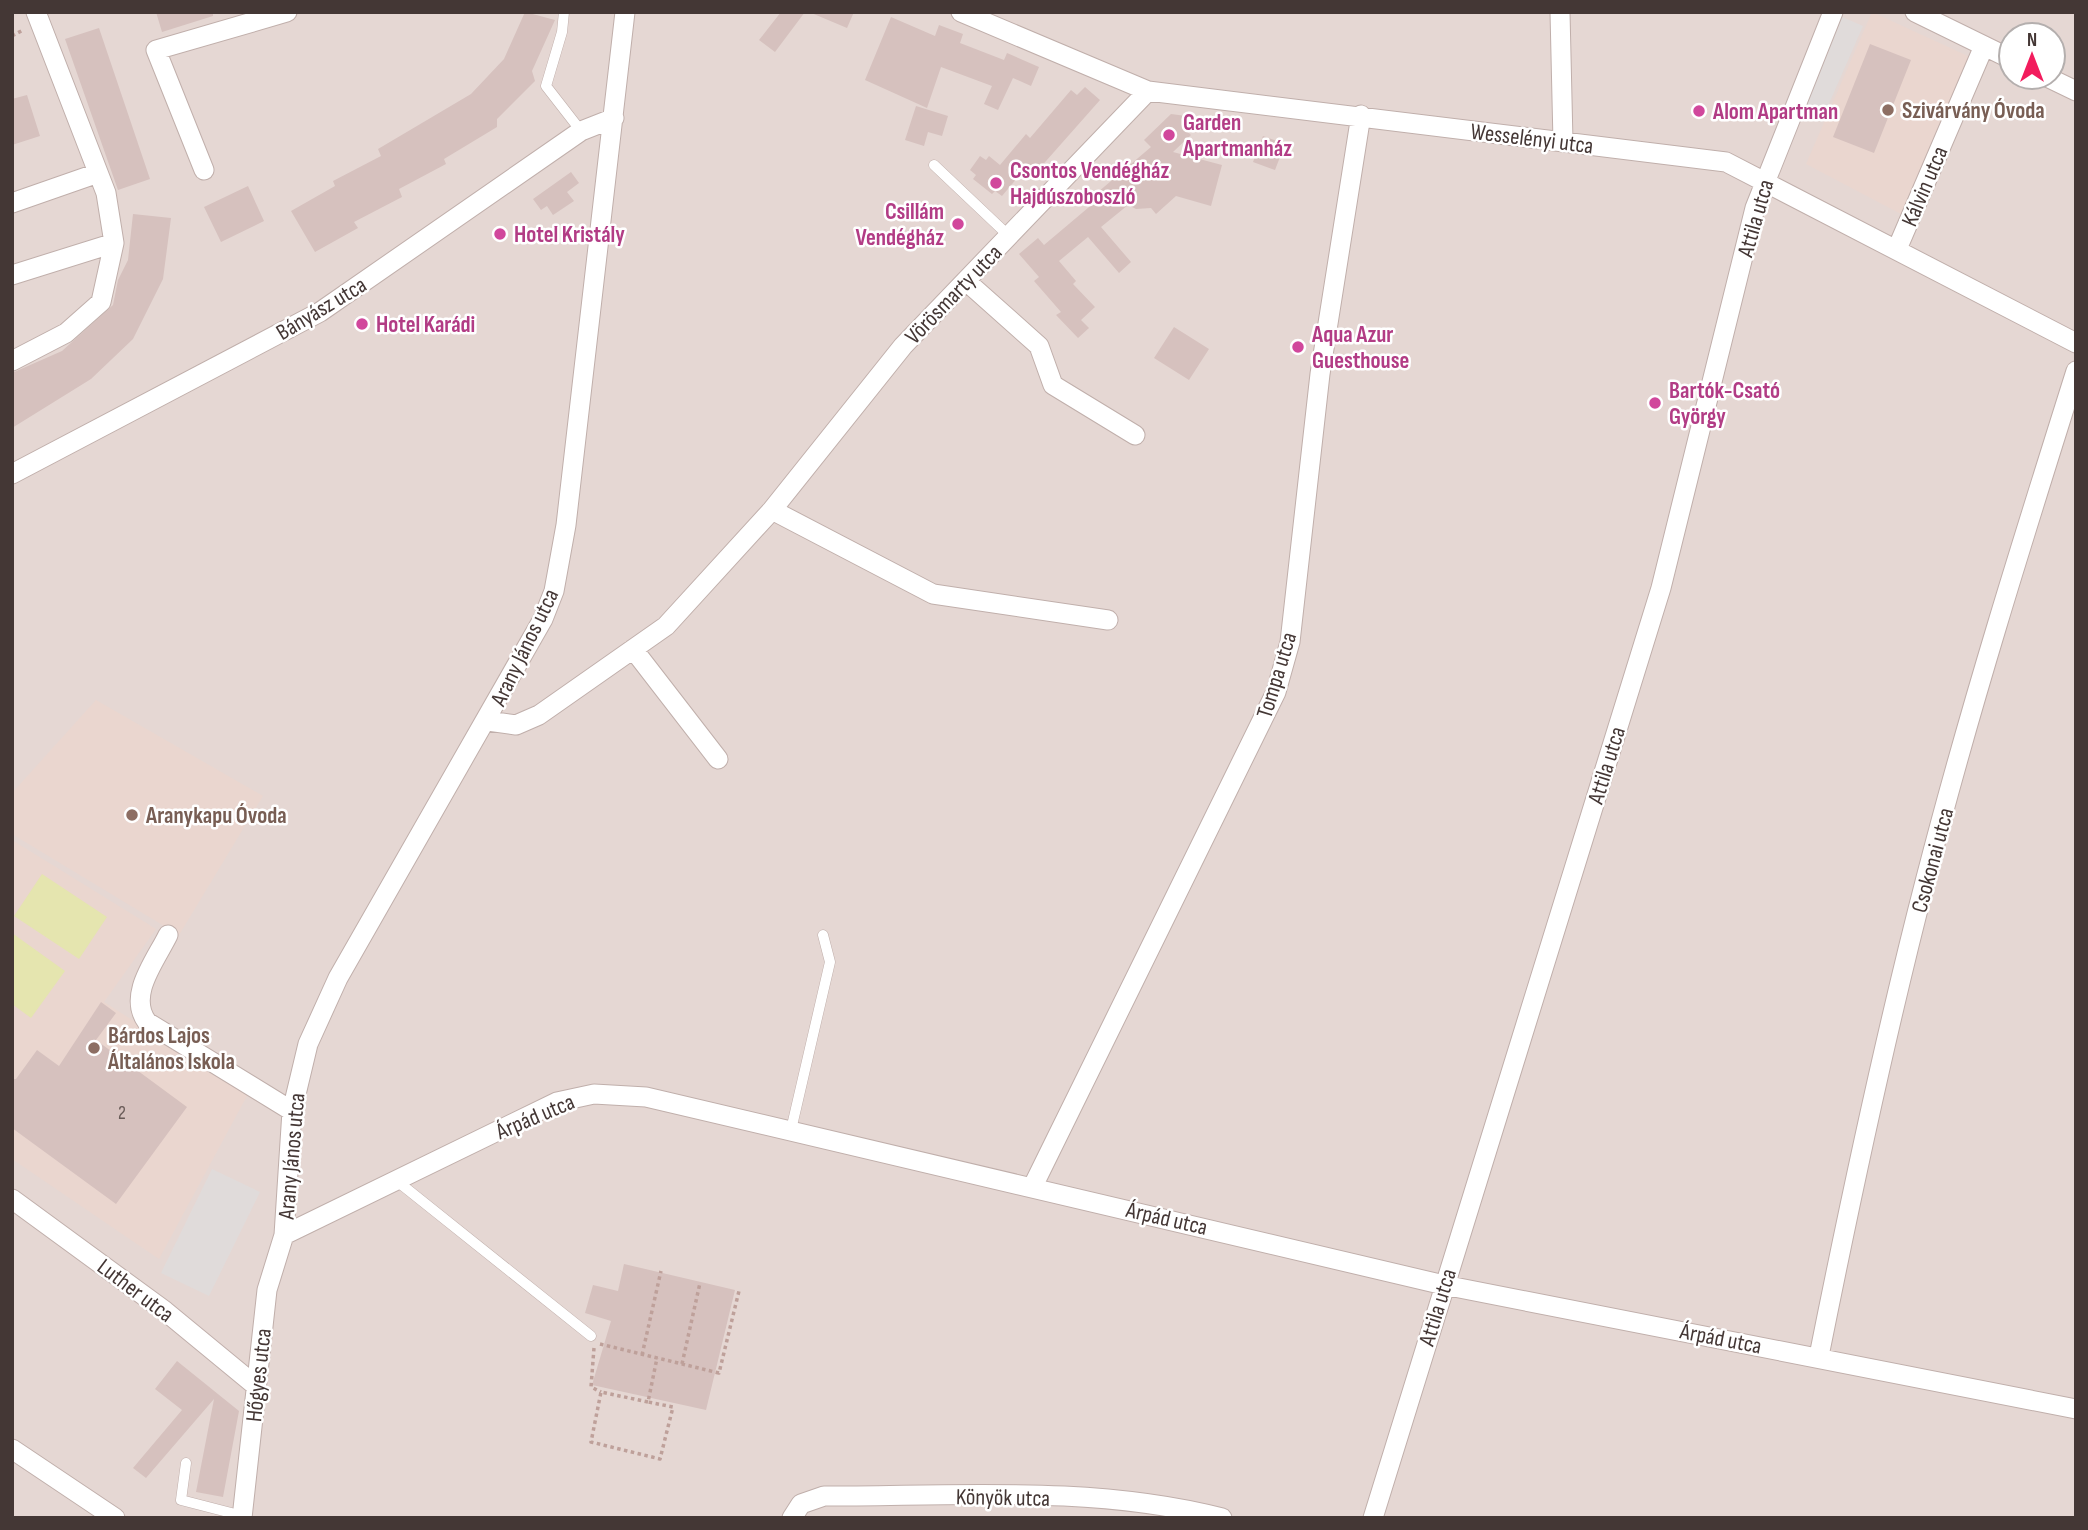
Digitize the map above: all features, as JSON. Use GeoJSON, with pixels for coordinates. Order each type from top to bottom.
{"type":"FeatureCollection","features":[{"type":"Feature","properties":{"kind":"street"},"geometry":{"type":"LineString","coordinates":[[12,361],[66,333],[101,302],[114,243],[106,193],[36,12]]}},
{"type":"Feature","properties":{"kind":"street"},"geometry":{"type":"LineString","coordinates":[[204,170],[156,50],[287,12]]}},
{"type":"Feature","properties":{"kind":"street","name":"Arany János utca"},"geometry":{"type":"LineString","coordinates":[[284,1235],[292,1111],[300,1072],[323,1007],[488,721],[543,619],[562,559],[625,12]]}},
{"type":"Feature","properties":{"kind":"street","name":"Wesselényi utca"},"geometry":{"type":"LineString","coordinates":[[961,12],[1149,91],[1726,162],[2076,343]]}},
{"type":"Feature","properties":{"kind":"street"},"geometry":{"type":"LineString","coordinates":[[1560,12],[1563,142]]}},
{"type":"Feature","properties":{"kind":"street","name":"Attila utca"},"geometry":{"type":"LineString","coordinates":[[1373,1518],[1661,588],[1765,180],[1833,12]]}},
{"type":"Feature","properties":{"kind":"street"},"geometry":{"type":"LineString","coordinates":[[1915,12],[1997,52]]}},
{"type":"Feature","properties":{"kind":"street","name":"Kálvin utca"},"geometry":{"type":"LineString","coordinates":[[1896,249],[1984,46]]}},
{"type":"Feature","properties":{"kind":"street","name":"Vörösmarty utca"},"geometry":{"type":"LineString","coordinates":[[488,721],[516,725],[539,716],[666,626],[772,510],[903,346],[1149,91]]}},
{"type":"Feature","properties":{"kind":"street","name":"Tompa utca"},"geometry":{"type":"LineString","coordinates":[[1033,1186],[1276,692],[1290,642],[1320,373],[1361,115]]}},
{"type":"Feature","properties":{"kind":"street","name":"Bányász utca"},"geometry":{"type":"LineString","coordinates":[[12,474],[320,312],[581,131],[614,118]]}},
{"type":"Feature","properties":{"kind":"street"},"geometry":{"type":"LineString","coordinates":[[12,204],[98,173]]}},
{"type":"Feature","properties":{"kind":"street"},"geometry":{"type":"LineString","coordinates":[[12,275],[114,243]]}},
{"type":"Feature","properties":{"kind":"street"},"geometry":{"type":"LineString","coordinates":[[966,281],[1039,346],[1053,385],[1135,435]]}},
{"type":"Feature","properties":{"kind":"street","name":"Csokonai utca"},"geometry":{"type":"LineString","coordinates":[[1819,1356],[1868,1114],[1926,876],[1998,620],[2076,372]]}},
{"type":"Feature","properties":{"kind":"street"},"geometry":{"type":"LineString","coordinates":[[772,510],[933,594],[1108,620]]}},
{"type":"Feature","properties":{"kind":"street"},"geometry":{"type":"LineString","coordinates":[[633,649],[718,759]]}},
{"type":"Feature","properties":{"kind":"street"},"geometry":{"type":"LineString","coordinates":[[169,935],[139,999],[147,1022],[292,1111]]}},
{"type":"Feature","properties":{"kind":"street","name":"Árpád utca"},"geometry":{"type":"LineString","coordinates":[[284,1235],[557,1102],[594,1094],[646,1097],[1033,1186],[1444,1285],[1819,1356],[2076,1409]]}},
{"type":"Feature","properties":{"kind":"street","name":"Luther utca"},"geometry":{"type":"LineString","coordinates":[[12,1199],[165,1311],[256,1386]]}},
{"type":"Feature","properties":{"kind":"street","name":"Hőgyes utca"},"geometry":{"type":"LineString","coordinates":[[242,1517],[267,1290],[284,1235]]}},
{"type":"Feature","properties":{"kind":"street"},"geometry":{"type":"LineString","coordinates":[[12,1449],[116,1518]]}},
{"type":"Feature","properties":{"kind":"street","name":"Könyök utca"},"geometry":{"type":"LineString","coordinates":[[792,1518],[800,1504],[824,1496],[1051,1497],[1174,1505],[1222,1518]]}},
{"type":"Feature","properties":{"kind":"lane"},"geometry":{"type":"LineString","coordinates":[[564,12],[562,32],[546,86],[581,131]]}},
{"type":"Feature","properties":{"kind":"lane"},"geometry":{"type":"LineString","coordinates":[[934,165],[1009,236]]}},
{"type":"Feature","properties":{"kind":"lane"},"geometry":{"type":"LineString","coordinates":[[790,1130],[830,962],[823,935]]}},
{"type":"Feature","properties":{"kind":"lane"},"geometry":{"type":"LineString","coordinates":[[397,1181],[591,1336]]}},
{"type":"Feature","properties":{"kind":"lane"},"geometry":{"type":"LineString","coordinates":[[186,1463],[181,1500],[242,1517]]}},
{"type":"Feature","properties":{"kind":"path"},"geometry":{"type":"LineString","coordinates":[[642,1355],[661,1271]]}},
{"type":"Feature","properties":{"kind":"path"},"geometry":{"type":"LineString","coordinates":[[682,1364],[700,1283]]}},
{"type":"Feature","properties":{"kind":"path"},"geometry":{"type":"LineString","coordinates":[[601,1392],[591,1442],[660,1459],[673,1407],[601,1392],[591,1387],[595,1340],[642,1355],[719,1373],[739,1291]]}},
{"type":"Feature","properties":{"kind":"path"},"geometry":{"type":"LineString","coordinates":[[663,1360],[665,1353]]}},
{"type":"Feature","properties":{"kind":"path"},"geometry":{"type":"LineString","coordinates":[[648,1402],[657,1358]]}},
{"type":"Feature","properties":{"kind":"path"},"geometry":{"type":"LineString","coordinates":[[702,1369],[703,1363]]}},
{"type":"Feature","properties":{"kind":"shaded area"},"geometry":{"type":"Polygon","coordinates":[[[12,12],[2076,12],[2076,1518],[12,1518],[12,12]]]}},
{"type":"Feature","properties":{"kind":"shaded area","name":"Szivárvány Óvoda"},"geometry":{"type":"Polygon","coordinates":[[[1872,12],[1970,57],[1901,214],[1806,164],[1872,12]]]}},
{"type":"Feature","properties":{"kind":"shaded area"},"geometry":{"type":"Polygon","coordinates":[[[1833,13],[1863,26],[1821,122],[1793,110],[1833,13]]]}},
{"type":"Feature","properties":{"kind":"shaded area","name":"Aranykapu Óvoda"},"geometry":{"type":"Polygon","coordinates":[[[96,700],[263,796],[179,935],[12,834],[12,793],[96,700]]]}},
{"type":"Feature","properties":{"kind":"shaded area","name":"Bárdos Lajos Általános Iskola"},"geometry":{"type":"Polygon","coordinates":[[[12,840],[156,929],[104,1002],[248,1094],[159,1259],[12,1159],[12,840]]]}},
{"type":"Feature","properties":{"kind":"shaded area"},"geometry":{"type":"Polygon","coordinates":[[[212,1169],[260,1192],[209,1296],[161,1273],[212,1169]]]}},
{"type":"Feature","properties":{"kind":"green space"},"geometry":{"type":"Polygon","coordinates":[[[42,874],[107,917],[79,959],[14,916],[42,874]]]}},
{"type":"Feature","properties":{"kind":"green space"},"geometry":{"type":"Polygon","coordinates":[[[12,933],[65,971],[31,1018],[12,1004],[12,933]]]}},
{"type":"Feature","properties":{"kind":"building"},"geometry":{"type":"Polygon","coordinates":[[[156,12],[213,12],[213,16],[162,32],[156,12]]]}},
{"type":"Feature","properties":{"kind":"building"},"geometry":{"type":"Polygon","coordinates":[[[525,12],[555,20],[532,71],[535,81],[497,119],[497,127],[444,159],[446,164],[399,189],[402,197],[354,222],[358,228],[315,252],[291,211],[335,186],[333,181],[381,156],[378,149],[471,94],[504,59],[525,12]]]}},
{"type":"Feature","properties":{"kind":"building"},"geometry":{"type":"Polygon","coordinates":[[[781,12],[805,12],[775,52],[759,40],[781,12]]]}},
{"type":"Feature","properties":{"kind":"building"},"geometry":{"type":"Polygon","coordinates":[[[809,12],[854,12],[847,28],[809,12]]]}},
{"type":"Feature","properties":{"kind":"building"},"geometry":{"type":"Polygon","coordinates":[[[891,17],[935,36],[939,25],[963,34],[960,43],[1004,60],[1007,53],[1039,67],[1031,86],[1013,78],[998,110],[984,104],[992,86],[941,67],[927,108],[865,80],[891,17]]]}},
{"type":"Feature","properties":{"kind":"building"},"geometry":{"type":"Polygon","coordinates":[[[99,28],[150,179],[118,190],[65,39],[99,28]]]}},
{"type":"Feature","properties":{"kind":"building"},"geometry":{"type":"Polygon","coordinates":[[[1870,44],[1911,60],[1874,153],[1833,137],[1870,44]]]}},
{"type":"Feature","properties":{"kind":"building"},"geometry":{"type":"Polygon","coordinates":[[[1085,87],[1100,100],[1031,178],[1023,171],[1002,196],[995,191],[992,194],[973,179],[976,175],[970,170],[980,156],[986,160],[989,156],[1000,165],[1026,134],[1030,138],[1071,90],[1077,95],[1085,87]]]}},
{"type":"Feature","properties":{"kind":"building"},"geometry":{"type":"Polygon","coordinates":[[[27,95],[40,136],[12,145],[12,99],[27,95]]]}},
{"type":"Feature","properties":{"kind":"building"},"geometry":{"type":"Polygon","coordinates":[[[916,106],[948,116],[942,136],[928,132],[924,146],[905,140],[916,106]]]}},
{"type":"Feature","properties":{"kind":"building"},"geometry":{"type":"Polygon","coordinates":[[[1171,114],[1186,116],[1195,125],[1188,132],[1191,135],[1173,152],[1222,165],[1211,206],[1176,196],[1156,214],[1151,208],[1136,209],[1128,205],[1101,227],[1131,262],[1119,273],[1088,237],[1059,261],[1076,281],[1073,284],[1095,307],[1081,320],[1089,328],[1078,338],[1056,315],[1061,312],[1034,281],[1039,277],[1019,254],[1038,238],[1044,245],[1095,202],[1091,198],[1151,147],[1144,140],[1171,114]]]}},
{"type":"Feature","properties":{"kind":"building"},"geometry":{"type":"Polygon","coordinates":[[[1263,136],[1285,144],[1275,170],[1253,162],[1263,136]]]}},
{"type":"Feature","properties":{"kind":"building"},"geometry":{"type":"Polygon","coordinates":[[[571,172],[579,183],[567,192],[574,201],[553,215],[547,206],[541,210],[533,199],[571,172]]]}},
{"type":"Feature","properties":{"kind":"building"},"geometry":{"type":"Polygon","coordinates":[[[248,186],[264,221],[221,242],[204,207],[248,186]]]}},
{"type":"Feature","properties":{"kind":"building"},"geometry":{"type":"Polygon","coordinates":[[[133,214],[171,218],[163,279],[133,339],[91,379],[12,428],[12,373],[62,351],[113,305],[118,280],[128,260],[133,214]]]}},
{"type":"Feature","properties":{"kind":"building"},"geometry":{"type":"Polygon","coordinates":[[[1174,327],[1209,349],[1189,380],[1154,358],[1174,327]]]}},
{"type":"Feature","properties":{"kind":"building"},"geometry":{"type":"Polygon","coordinates":[[[101,1002],[116,1013],[96,1040],[187,1107],[116,1204],[12,1128],[12,1079],[16,1079],[37,1050],[59,1066],[101,1002]]]}},
{"type":"Feature","properties":{"kind":"building"},"geometry":{"type":"Polygon","coordinates":[[[624,1264],[735,1290],[706,1410],[592,1385],[611,1321],[585,1313],[593,1285],[618,1291],[624,1264]]]}},
{"type":"Feature","properties":{"kind":"building"},"geometry":{"type":"Polygon","coordinates":[[[177,1361],[239,1411],[223,1497],[196,1492],[214,1399],[146,1478],[133,1468],[182,1410],[155,1389],[177,1361]]]}},
{"type":"Feature","properties":{"kind":"place","name":"Szivárvány Óvoda"},"geometry":{"type":"Point","coordinates":[1888,110]}},
{"type":"Feature","properties":{"kind":"place","name":"Alom Apartman"},"geometry":{"type":"Point","coordinates":[1699,111]}},
{"type":"Feature","properties":{"kind":"place","name":"Garden Apartmanház"},"geometry":{"type":"Point","coordinates":[1169,135]}},
{"type":"Feature","properties":{"kind":"place","name":"Csontos Vendégház Hajdúszoboszló"},"geometry":{"type":"Point","coordinates":[996,183]}},
{"type":"Feature","properties":{"kind":"place","name":"Csillám Vendégház"},"geometry":{"type":"Point","coordinates":[958,224]}},
{"type":"Feature","properties":{"kind":"place","name":"Hotel Kristály"},"geometry":{"type":"Point","coordinates":[500,234]}},
{"type":"Feature","properties":{"kind":"place","name":"Hotel Karádi"},"geometry":{"type":"Point","coordinates":[362,324]}},
{"type":"Feature","properties":{"kind":"place","name":"Aqua Azur Guesthouse"},"geometry":{"type":"Point","coordinates":[1298,347]}},
{"type":"Feature","properties":{"kind":"place","name":"Bartók-Csató György"},"geometry":{"type":"Point","coordinates":[1655,403]}},
{"type":"Feature","properties":{"kind":"place","name":"Aranykapu Óvoda"},"geometry":{"type":"Point","coordinates":[132,815]}},
{"type":"Feature","properties":{"kind":"place","name":"Bárdos Lajos Általános Iskola"},"geometry":{"type":"Point","coordinates":[94,1048]}}]}
